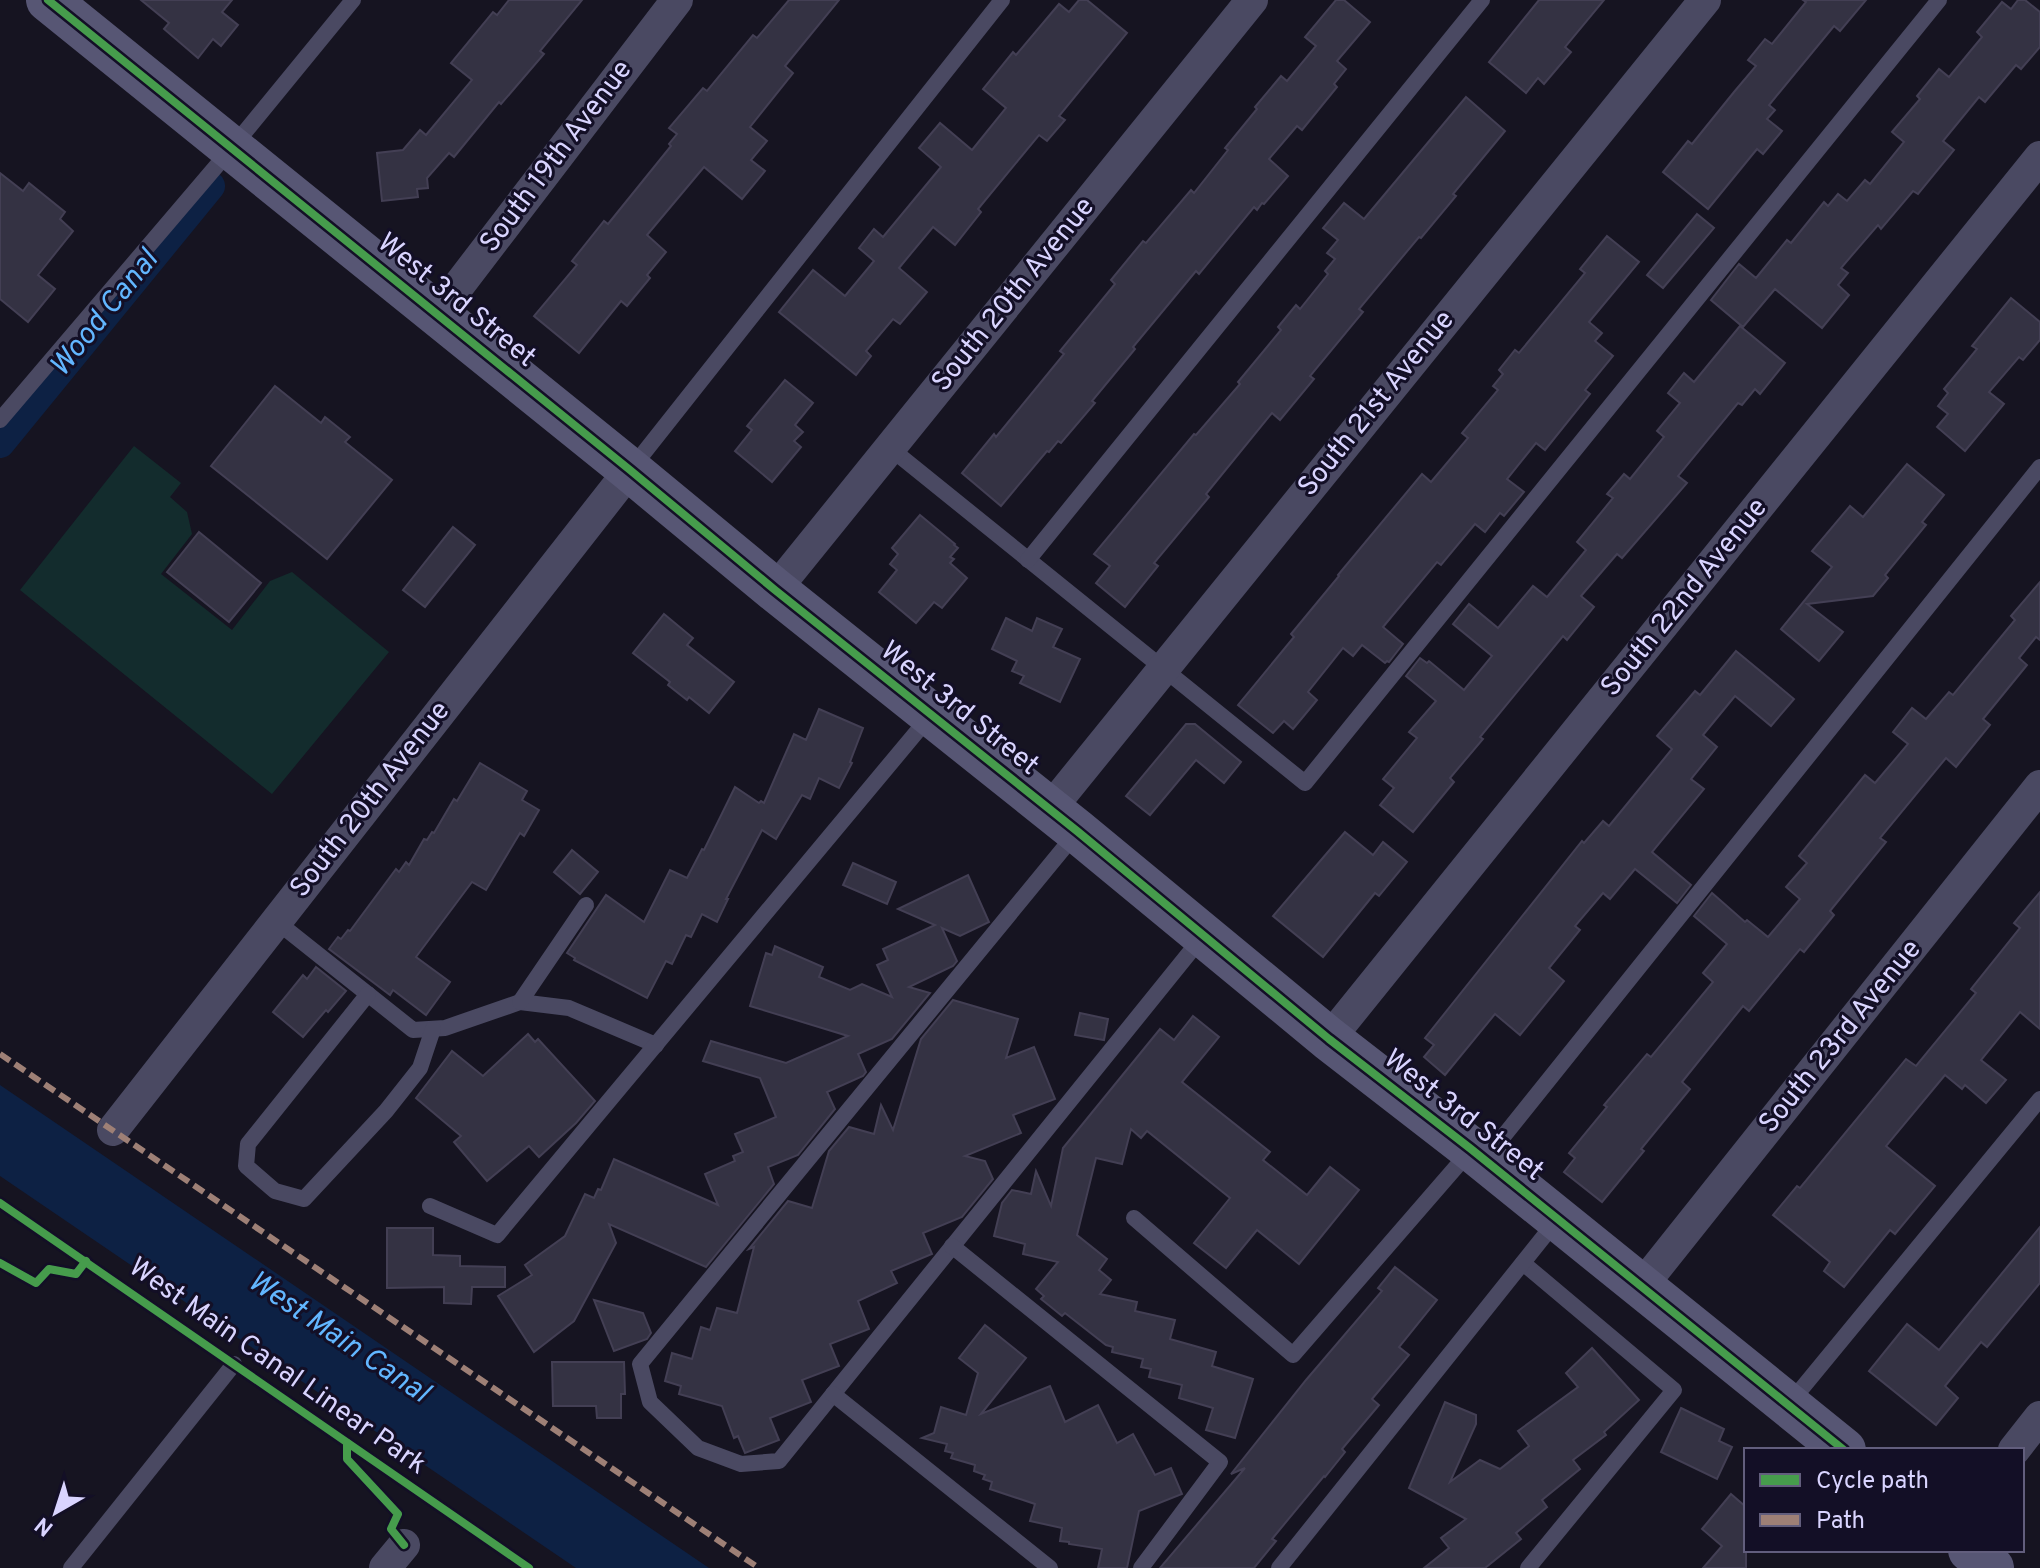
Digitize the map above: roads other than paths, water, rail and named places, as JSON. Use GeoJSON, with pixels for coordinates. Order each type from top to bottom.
{"type":"FeatureCollection","features":[{"type":"Feature","properties":{"kind":"street","name":"South 19th Avenue"},"geometry":{"type":"LineString","coordinates":[[437,314],[677,0]]}},
{"type":"Feature","properties":{"kind":"street","name":"South 20th Avenue"},"geometry":{"type":"LineString","coordinates":[[775,590],[1252,0]]}},
{"type":"Feature","properties":{"kind":"street","name":"South 21st Avenue"},"geometry":{"type":"LineString","coordinates":[[1064,820],[1163,669],[1705,0]]}},
{"type":"Feature","properties":{"kind":"street","name":"West 3rd Street"},"geometry":{"type":"LineString","coordinates":[[50,1],[775,590],[1064,820],[1329,1039],[1842,1448]]}},
{"type":"Feature","properties":{"kind":"street","name":"South 22nd Avenue"},"geometry":{"type":"LineString","coordinates":[[1329,1039],[2040,157]]}},
{"type":"Feature","properties":{"kind":"street","name":"South 20th Avenue"},"geometry":{"type":"LineString","coordinates":[[113,1130],[630,470]]}},
{"type":"Feature","properties":{"kind":"street","name":"South 23rd Avenue"},"geometry":{"type":"LineString","coordinates":[[1641,1287],[2040,786]]}},
{"type":"Feature","properties":{"kind":"street"},"geometry":{"type":"LineString","coordinates":[[2016,1448],[2040,1417]]}},
{"type":"Feature","properties":{"kind":"street"},"geometry":{"type":"LineString","coordinates":[[1972,1552],[1992,1568]]}},
{"type":"Feature","properties":{"kind":"lane"},"geometry":{"type":"LineString","coordinates":[[0,420],[231,149],[353,0]]}},
{"type":"Feature","properties":{"kind":"lane"},"geometry":{"type":"LineString","coordinates":[[630,470],[1002,0]]}},
{"type":"Feature","properties":{"kind":"lane"},"geometry":{"type":"LineString","coordinates":[[1028,560],[1482,0]]}},
{"type":"Feature","properties":{"kind":"lane"},"geometry":{"type":"LineString","coordinates":[[890,448],[1305,783],[1939,0]]}},
{"type":"Feature","properties":{"kind":"lane"},"geometry":{"type":"LineString","coordinates":[[1134,1218],[1293,1355],[1478,1155],[2040,467]]}},
{"type":"Feature","properties":{"kind":"lane"},"geometry":{"type":"LineString","coordinates":[[430,1206],[497,1235],[931,714]]}},
{"type":"Feature","properties":{"kind":"lane"},"geometry":{"type":"LineString","coordinates":[[1064,820],[640,1364],[650,1402],[698,1448],[741,1464],[779,1461],[1204,935]]}},
{"type":"Feature","properties":{"kind":"lane"},"geometry":{"type":"LineString","coordinates":[[520,1002],[586,905]]}},
{"type":"Feature","properties":{"kind":"lane"},"geometry":{"type":"LineString","coordinates":[[276,921],[413,1030],[445,1028],[520,1002],[569,1008],[656,1045]]}},
{"type":"Feature","properties":{"kind":"lane"},"geometry":{"type":"LineString","coordinates":[[368,994],[248,1144],[246,1166],[275,1191],[304,1199],[386,1111],[420,1068],[433,1029]]}},
{"type":"Feature","properties":{"kind":"lane"},"geometry":{"type":"LineString","coordinates":[[1788,1405],[2040,1099]]}},
{"type":"Feature","properties":{"kind":"lane"},"geometry":{"type":"LineString","coordinates":[[1279,1568],[1558,1219]]}},
{"type":"Feature","properties":{"kind":"lane"},"geometry":{"type":"LineString","coordinates":[[952,1246],[1220,1462],[1141,1568]]}},
{"type":"Feature","properties":{"kind":"lane"},"geometry":{"type":"LineString","coordinates":[[1523,1263],[1674,1390],[1528,1568]]}},
{"type":"Feature","properties":{"kind":"lane"},"geometry":{"type":"LineString","coordinates":[[71,1568],[234,1364]]}},
{"type":"Feature","properties":{"kind":"lane"},"geometry":{"type":"LineString","coordinates":[[833,1394],[1050,1568]]}},
{"type":"Feature","properties":{"kind":"water","name":"West Main Canal"},"geometry":{"type":"Polygon","coordinates":[[[0,1085],[709,1568],[576,1568],[0,1176],[0,1085]]]}},
{"type":"Feature","properties":{"kind":"waterway","name":"Wood Canal"},"geometry":{"type":"LineString","coordinates":[[0,443],[210,186]]}}]}
